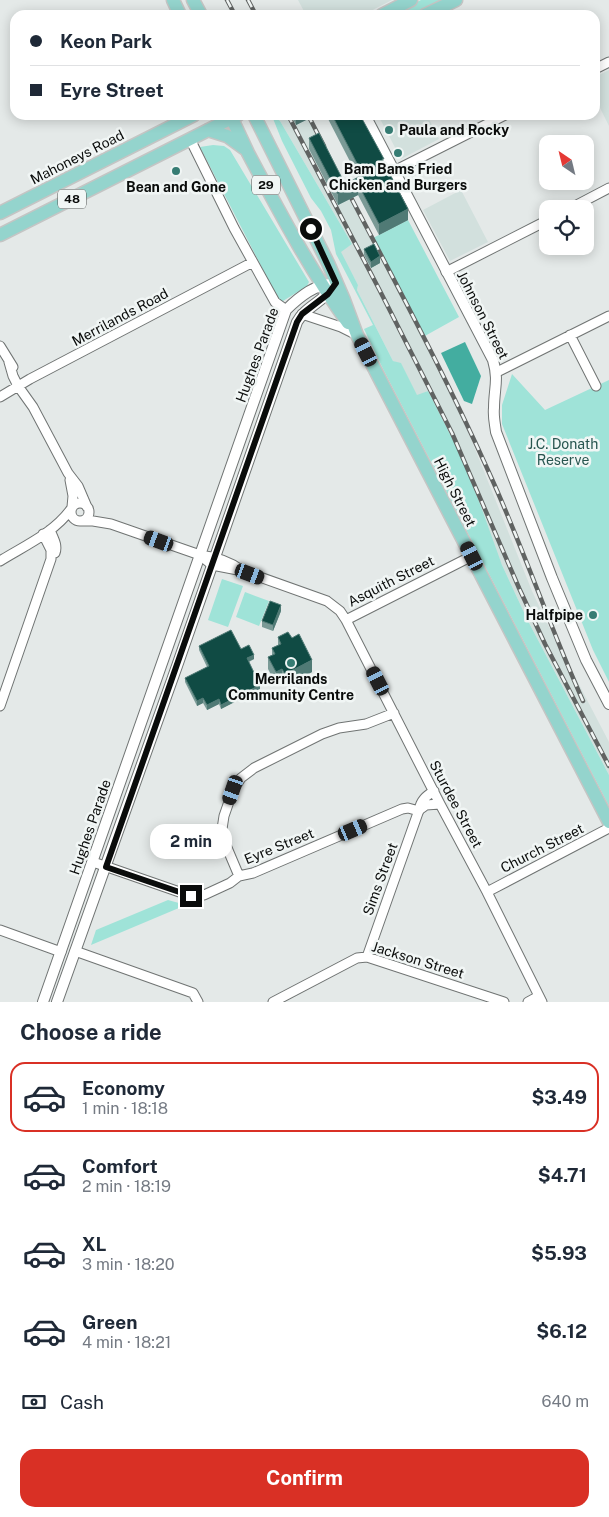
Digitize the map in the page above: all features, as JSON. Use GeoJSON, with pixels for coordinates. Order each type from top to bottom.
{"type":"FeatureCollection","features":[{"type":"Feature","properties":{"kind":"main road"},"geometry":{"type":"LineString","coordinates":[[392,10],[411,0]]}},
{"type":"Feature","properties":{"kind":"main road"},"geometry":{"type":"LineString","coordinates":[[435,10],[456,0]]}},
{"type":"Feature","properties":{"kind":"main road","name":"Mahoneys Road"},"geometry":{"type":"LineString","coordinates":[[0,213],[62,183],[179,120]]}},
{"type":"Feature","properties":{"kind":"main road","name":"48"},"geometry":{"type":"LineString","coordinates":[[0,235],[226,120]]}},
{"type":"Feature","properties":{"kind":"main road","name":"High Street"},"geometry":{"type":"LineString","coordinates":[[235,120],[247,150],[288,226],[325,289],[357,335]]}},
{"type":"Feature","properties":{"kind":"main road","name":"High Street"},"geometry":{"type":"LineString","coordinates":[[256,120],[328,264],[357,335],[609,822]]}},
{"type":"Feature","properties":{"kind":"main road"},"geometry":{"type":"LineString","coordinates":[[208,130],[227,136],[247,150]]}},
{"type":"Feature","properties":{"kind":"main road"},"geometry":{"type":"LineString","coordinates":[[149,137],[154,148],[154,158]]}},
{"type":"Feature","properties":{"kind":"street","name":"Johnson Street"},"geometry":{"type":"LineString","coordinates":[[368,120],[493,360],[497,372],[494,407],[496,432],[578,642],[609,704]]}},
{"type":"Feature","properties":{"kind":"street"},"geometry":{"type":"LineString","coordinates":[[394,171],[495,120]]}},
{"type":"Feature","properties":{"kind":"street"},"geometry":{"type":"LineString","coordinates":[[190,139],[234,228],[275,302],[286,310]]}},
{"type":"Feature","properties":{"kind":"street"},"geometry":{"type":"LineString","coordinates":[[586,200],[609,188]]}},
{"type":"Feature","properties":{"kind":"street"},"geometry":{"type":"LineString","coordinates":[[446,272],[539,225]]}},
{"type":"Feature","properties":{"kind":"street","name":"Merrilands Road"},"geometry":{"type":"LineString","coordinates":[[0,397],[21,384],[253,262]]}},
{"type":"Feature","properties":{"kind":"street","name":"Hughes Parade"},"geometry":{"type":"LineString","coordinates":[[43,1002],[286,310],[292,304],[336,283]]}},
{"type":"Feature","properties":{"kind":"street","name":"Hughes Parade"},"geometry":{"type":"LineString","coordinates":[[57,1002],[297,322],[325,289]]}},
{"type":"Feature","properties":{"kind":"street"},"geometry":{"type":"LineString","coordinates":[[302,314],[341,327],[357,335]]}},
{"type":"Feature","properties":{"kind":"street"},"geometry":{"type":"LineString","coordinates":[[497,372],[609,316]]}},
{"type":"Feature","properties":{"kind":"street"},"geometry":{"type":"LineString","coordinates":[[570,335],[596,386]]}},
{"type":"Feature","properties":{"kind":"street"},"geometry":{"type":"LineString","coordinates":[[274,343],[288,347]]}},
{"type":"Feature","properties":{"kind":"street"},"geometry":{"type":"LineString","coordinates":[[0,346],[9,362],[13,376],[21,384],[24,396],[33,407],[68,473],[73,488],[72,517],[80,521]]}},
{"type":"Feature","properties":{"kind":"street"},"geometry":{"type":"LineString","coordinates":[[46,532],[80,521],[87,516],[88,508],[78,486],[68,473]]}},
{"type":"Feature","properties":{"kind":"street"},"geometry":{"type":"LineString","coordinates":[[0,561],[46,532],[65,517],[77,503],[88,508]]}},
{"type":"Feature","properties":{"kind":"street","name":"Asquith Street"},"geometry":{"type":"LineString","coordinates":[[88,508],[111,524]]}},
{"type":"Feature","properties":{"kind":"street","name":"Asquith Street"},"geometry":{"type":"LineString","coordinates":[[80,521],[93,520],[111,524],[213,561],[233,564],[243,571],[327,601],[340,611],[346,620],[472,556]]}},
{"type":"Feature","properties":{"kind":"street"},"geometry":{"type":"LineString","coordinates":[[0,706],[51,559],[52,550],[46,532]]}},
{"type":"Feature","properties":{"kind":"street","name":"Sturdee Street"},"geometry":{"type":"LineString","coordinates":[[346,620],[487,892],[540,999]]}},
{"type":"Feature","properties":{"kind":"street"},"geometry":{"type":"LineString","coordinates":[[163,661],[177,666]]}},
{"type":"Feature","properties":{"kind":"street"},"geometry":{"type":"LineString","coordinates":[[239,876],[225,843],[222,829],[224,816],[233,790],[241,778],[254,768],[322,734],[339,728],[366,724],[394,713]]}},
{"type":"Feature","properties":{"kind":"street","name":"Sims Street"},"geometry":{"type":"LineString","coordinates":[[367,956],[420,804],[423,799],[434,791]]}},
{"type":"Feature","properties":{"kind":"street"},"geometry":{"type":"LineString","coordinates":[[419,811],[426,805],[440,804]]}},
{"type":"Feature","properties":{"kind":"street","name":"Eyre Street"},"geometry":{"type":"LineString","coordinates":[[93,862],[196,896],[204,895],[230,883],[239,876],[253,873],[402,809],[408,808],[419,811]]}},
{"type":"Feature","properties":{"kind":"street","name":"Church Street"},"geometry":{"type":"LineString","coordinates":[[487,892],[609,828]]}},
{"type":"Feature","properties":{"kind":"street"},"geometry":{"type":"LineString","coordinates":[[0,930],[61,952],[75,951],[194,993],[198,1002]]}},
{"type":"Feature","properties":{"kind":"street","name":"Jackson Street"},"geometry":{"type":"LineString","coordinates":[[273,1002],[357,958],[367,956],[504,1002]]}},
{"type":"Feature","properties":{"kind":"street"},"geometry":{"type":"LineString","coordinates":[[528,1002],[540,999]]}},
{"type":"Feature","properties":{"kind":"shaded area"},"geometry":{"type":"Polygon","coordinates":[[[298,0],[392,0],[373,10],[303,10],[298,0]]]}},
{"type":"Feature","properties":{"kind":"shaded area"},"geometry":{"type":"Polygon","coordinates":[[[609,70],[609,126],[600,108],[600,74],[609,70]]]}},
{"type":"Feature","properties":{"kind":"shaded area"},"geometry":{"type":"Polygon","coordinates":[[[279,120],[309,120],[414,319],[459,409],[532,591],[609,742],[609,775],[528,621],[502,565],[428,391],[417,396],[401,364],[393,361],[357,290],[358,285],[340,252],[352,244],[279,120]]]}},
{"type":"Feature","properties":{"kind":"shaded area"},"geometry":{"type":"Polygon","coordinates":[[[381,120],[430,120],[439,139],[401,159],[381,120]]]}},
{"type":"Feature","properties":{"kind":"shaded area"},"geometry":{"type":"Polygon","coordinates":[[[461,190],[488,242],[450,261],[423,210],[461,190]]]}},
{"type":"Feature","properties":{"kind":"shaded area"},"geometry":{"type":"Polygon","coordinates":[[[465,342],[481,376],[472,404],[464,401],[441,353],[465,342]]]}},
{"type":"Feature","properties":{"kind":"green space"},"geometry":{"type":"Polygon","coordinates":[[[421,0],[441,0],[421,10],[401,10],[421,0]]]}},
{"type":"Feature","properties":{"kind":"green space"},"geometry":{"type":"Polygon","coordinates":[[[274,120],[280,121],[352,244],[341,252],[358,285],[357,290],[393,361],[401,363],[417,395],[428,391],[460,454],[502,565],[528,621],[609,775],[609,806],[383,369],[364,329],[373,325],[336,254],[331,230],[321,211],[311,198],[282,141],[274,120]]]}},
{"type":"Feature","properties":{"kind":"green space"},"geometry":{"type":"Polygon","coordinates":[[[224,146],[230,150],[309,282],[307,286],[283,301],[280,301],[277,297],[200,147],[224,146]]]}},
{"type":"Feature","properties":{"kind":"green space"},"geometry":{"type":"Polygon","coordinates":[[[408,220],[459,317],[423,337],[371,239],[408,220]]]}},
{"type":"Feature","properties":{"kind":"green space","name":"J.C. Donath Reserve"},"geometry":{"type":"Polygon","coordinates":[[[512,374],[545,410],[609,380],[609,682],[593,650],[502,424],[502,405],[512,374]]]}},
{"type":"Feature","properties":{"kind":"green space"},"geometry":{"type":"Polygon","coordinates":[[[222,579],[243,586],[228,627],[208,620],[222,579]]]}},
{"type":"Feature","properties":{"kind":"green space"},"geometry":{"type":"Polygon","coordinates":[[[245,592],[269,601],[259,626],[236,617],[245,592]]]}},
{"type":"Feature","properties":{"kind":"green space"},"geometry":{"type":"Polygon","coordinates":[[[168,900],[186,905],[91,945],[96,930],[168,900]]]}},
{"type":"Feature","properties":{"kind":"building"},"geometry":{"type":"Polygon","coordinates":[[[335,120],[363,120],[408,209],[379,224],[358,184],[338,194],[309,138],[319,133],[345,184],[363,175],[335,120]]]}},
{"type":"Feature","properties":{"kind":"building"},"geometry":{"type":"Polygon","coordinates":[[[374,244],[380,256],[371,262],[364,249],[374,244]]]}},
{"type":"Feature","properties":{"kind":"building"},"geometry":{"type":"Polygon","coordinates":[[[270,601],[281,605],[273,625],[262,621],[270,601]]]}},
{"type":"Feature","properties":{"kind":"building"},"geometry":{"type":"Polygon","coordinates":[[[231,630],[241,649],[249,645],[254,655],[247,658],[260,685],[221,705],[219,699],[207,705],[203,698],[197,701],[185,678],[209,666],[199,646],[231,630]]]}},
{"type":"Feature","properties":{"kind":"building"},"geometry":{"type":"Polygon","coordinates":[[[288,632],[292,638],[299,634],[312,660],[285,674],[282,669],[276,672],[268,657],[275,654],[272,648],[281,644],[278,637],[288,632]]]}},
{"type":"Feature","properties":{"kind":"railway"},"geometry":{"type":"LineString","coordinates":[[227,0],[232,10]]}},
{"type":"Feature","properties":{"kind":"railway"},"geometry":{"type":"LineString","coordinates":[[248,0],[253,10]]}},
{"type":"Feature","properties":{"kind":"railway"},"geometry":{"type":"LineString","coordinates":[[291,120],[452,433],[545,644],[609,766]]}},
{"type":"Feature","properties":{"kind":"railway"},"geometry":{"type":"LineString","coordinates":[[311,120],[324,146]]}},
{"type":"Feature","properties":{"kind":"railway"},"geometry":{"type":"LineString","coordinates":[[345,186],[457,403],[503,505],[583,701]]}},
{"type":"Feature","properties":{"kind":"place","name":"Paula and Rocky"},"geometry":{"type":"Point","coordinates":[389,130]}},
{"type":"Feature","properties":{"kind":"place","name":"Bam Bams Fried Chicken and Burgers"},"geometry":{"type":"Point","coordinates":[398,153]}},
{"type":"Feature","properties":{"kind":"place","name":"Bean and Gone"},"geometry":{"type":"Point","coordinates":[176,171]}},
{"type":"Feature","properties":{"kind":"place","name":"Halfpipe"},"geometry":{"type":"Point","coordinates":[593,615]}},
{"type":"Feature","properties":{"kind":"place","name":"Merrilands Community Centre"},"geometry":{"type":"Point","coordinates":[291,663]}},
{"type":"Feature","properties":{"kind":"route"},"geometry":{"type":"LineString","coordinates":[[191,896],[106,867],[297,322],[302,314],[328,294],[336,283],[311,229]]}}]}
